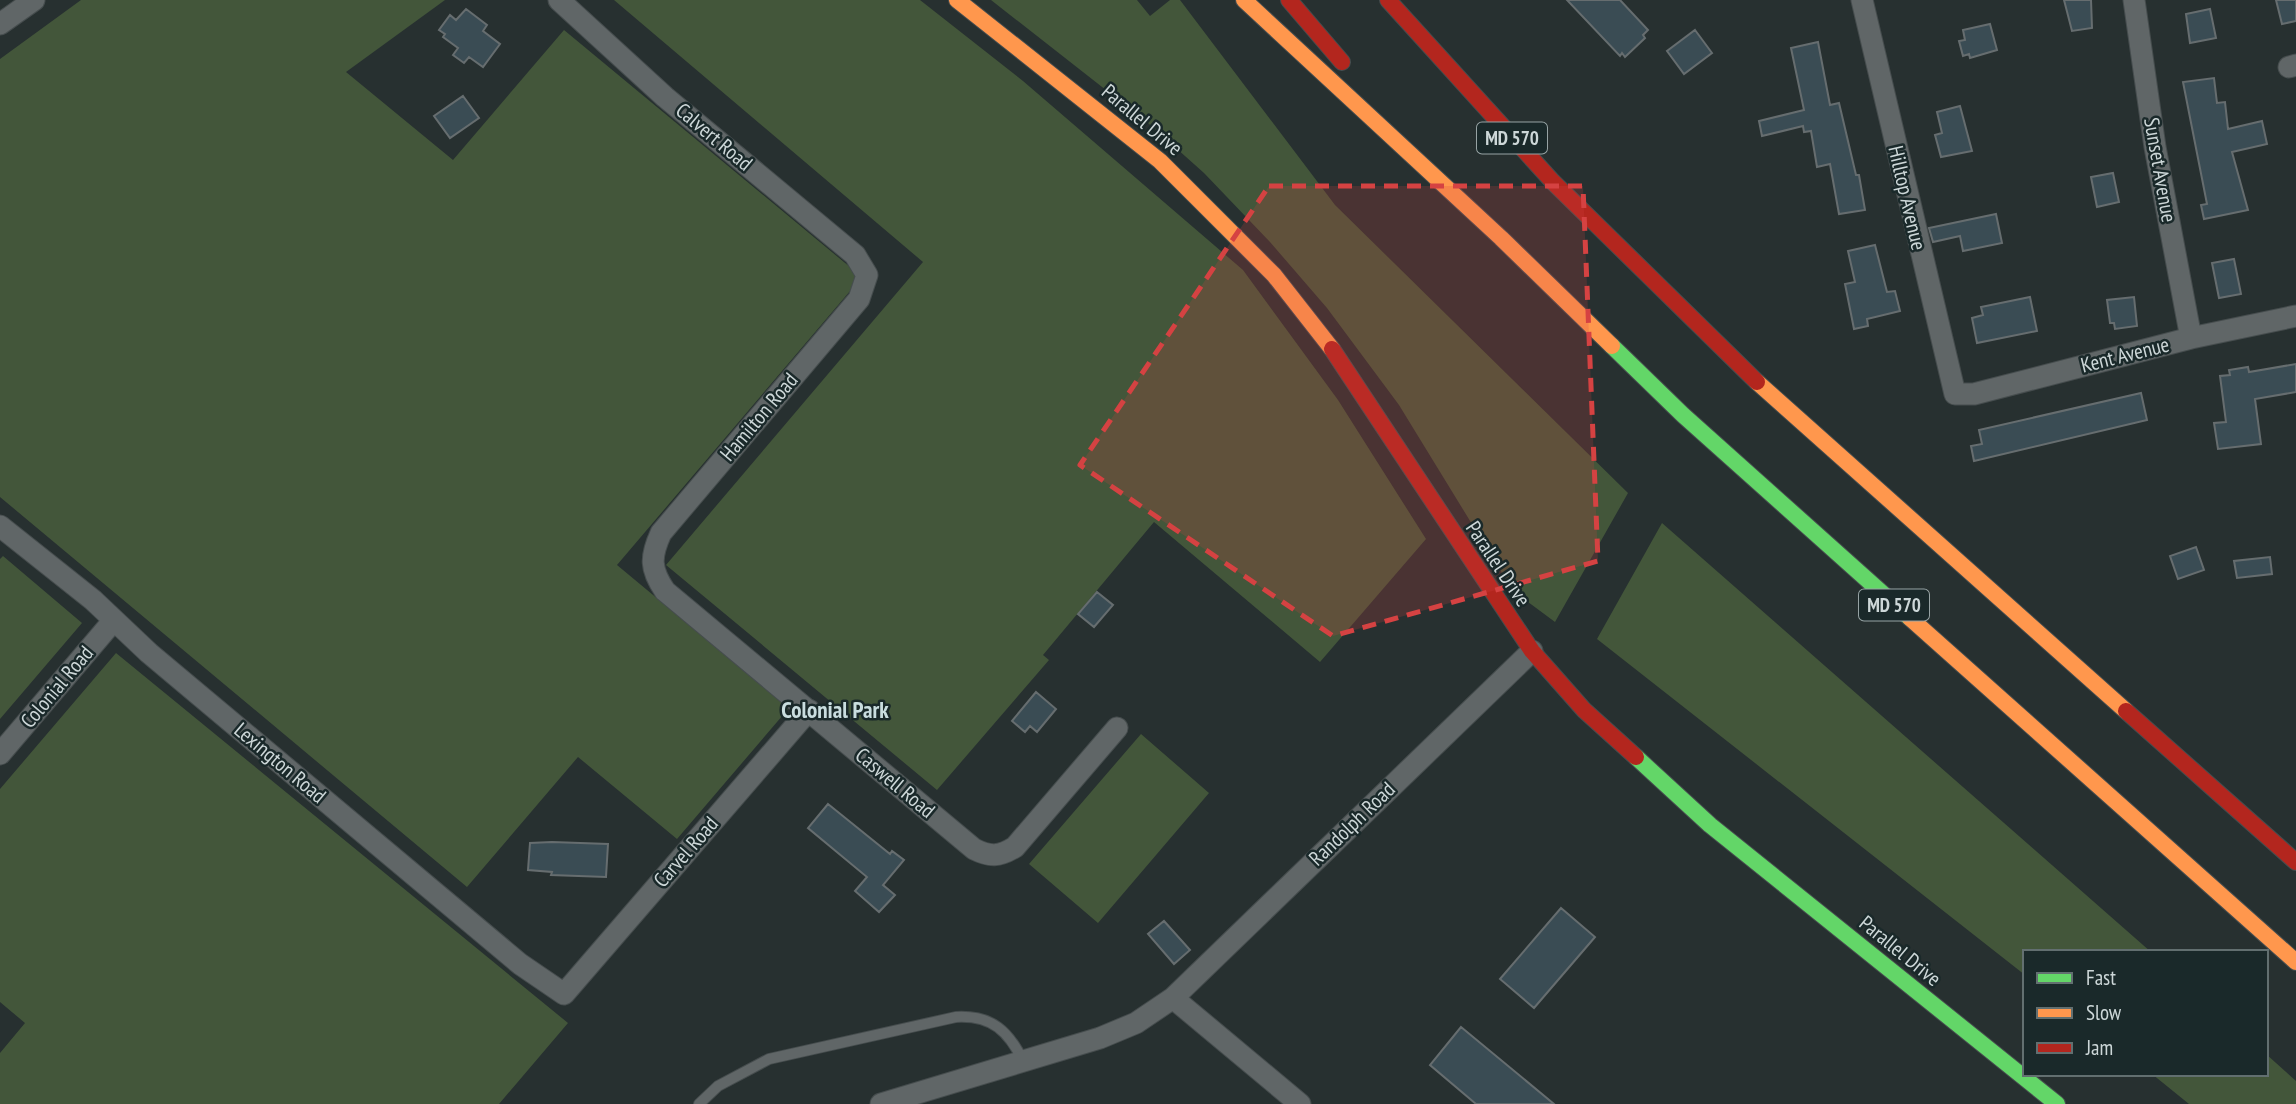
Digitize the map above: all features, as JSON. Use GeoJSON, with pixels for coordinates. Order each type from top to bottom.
{"type":"FeatureCollection","features":[{"type":"Feature","properties":{"kind":"main road","name":"Parallel Drive"},"geometry":{"type":"LineString","coordinates":[[957,0],[1160,161],[1274,275],[1334,351],[1532,651],[1584,710],[1710,825],[2057,1104]]}},
{"type":"Feature","properties":{"kind":"main road"},"geometry":{"type":"LineString","coordinates":[[1244,0],[1501,239]]}},
{"type":"Feature","properties":{"kind":"main road"},"geometry":{"type":"LineString","coordinates":[[1289,0],[1350,70]]}},
{"type":"Feature","properties":{"kind":"main road","name":"MD 570"},"geometry":{"type":"LineString","coordinates":[[1388,0],[1550,180],[1716,344],[1843,462],[2296,862]]}},
{"type":"Feature","properties":{"kind":"main road","name":"MD 570"},"geometry":{"type":"LineString","coordinates":[[1376,100],[1501,239],[1683,415],[2296,962]]}},
{"type":"Feature","properties":{"kind":"street"},"geometry":{"type":"LineString","coordinates":[[0,24],[34,0]]}},
{"type":"Feature","properties":{"kind":"street","name":"Calvert Road"},"geometry":{"type":"LineString","coordinates":[[559,0],[665,97],[855,255],[867,275]]}},
{"type":"Feature","properties":{"kind":"street","name":"Hilltop Avenue"},"geometry":{"type":"LineString","coordinates":[[1862,0],[1955,394]]}},
{"type":"Feature","properties":{"kind":"street","name":"Sunset Avenue"},"geometry":{"type":"LineString","coordinates":[[2134,0],[2155,147],[2191,338]]}},
{"type":"Feature","properties":{"kind":"street","name":"Hamilton Road"},"geometry":{"type":"LineString","coordinates":[[651,560],[662,533],[859,299],[867,275]]}},
{"type":"Feature","properties":{"kind":"street","name":"Kent Avenue"},"geometry":{"type":"LineString","coordinates":[[1955,394],[1974,394],[2191,338],[2296,316]]}},
{"type":"Feature","properties":{"kind":"street","name":"Lexington Road"},"geometry":{"type":"LineString","coordinates":[[0,526],[74,583],[114,620],[520,964],[564,994]]}},
{"type":"Feature","properties":{"kind":"street","name":"Caswell Road"},"geometry":{"type":"LineString","coordinates":[[651,560],[654,576],[665,591],[974,849],[994,856],[1015,846],[1117,729]]}},
{"type":"Feature","properties":{"kind":"street","name":"Colonial Road"},"geometry":{"type":"LineString","coordinates":[[0,754],[114,620]]}},
{"type":"Feature","properties":{"kind":"street","name":"Randolph Road"},"geometry":{"type":"LineString","coordinates":[[881,1104],[1024,1063],[1136,1023],[1173,998],[1532,651]]}},
{"type":"Feature","properties":{"kind":"street","name":"Carvel Road"},"geometry":{"type":"LineString","coordinates":[[564,994],[809,710]]}},
{"type":"Feature","properties":{"kind":"street"},"geometry":{"type":"LineString","coordinates":[[1173,998],[1300,1104]]}},
{"type":"Feature","properties":{"kind":"lane"},"geometry":{"type":"LineString","coordinates":[[699,1104],[718,1086],[769,1059],[956,1017],[975,1016],[1005,1030],[1024,1063]]}},
{"type":"Feature","properties":{"kind":"highlighted area"},"geometry":{"type":"Polygon","coordinates":[[[1269,186],[1583,186],[1598,561],[1333,636],[1080,465],[1269,186]]]}},
{"type":"Feature","properties":{"kind":"green space"},"geometry":{"type":"Polygon","coordinates":[[[81,0],[445,0],[346,72],[453,160],[564,30],[862,277],[617,565],[789,708],[677,839],[578,757],[467,887],[0,497],[0,59],[81,0]]]}},
{"type":"Feature","properties":{"kind":"green space"},"geometry":{"type":"Polygon","coordinates":[[[614,0],[920,0],[1023,81],[1243,270],[1338,400],[1426,539],[1320,662],[1154,522],[1043,655],[1049,660],[937,790],[666,565],[923,262],[614,0]]]}},
{"type":"Feature","properties":{"kind":"green space"},"geometry":{"type":"Polygon","coordinates":[[[991,0],[1137,0],[1150,16],[1170,0],[1180,0],[1335,205],[1628,493],[1555,622],[1513,591],[1399,405],[1327,308],[1270,242],[1204,173],[1148,123],[991,0]]]}},
{"type":"Feature","properties":{"kind":"green space"},"geometry":{"type":"Polygon","coordinates":[[[1662,523],[2149,950],[2023,950],[2023,973],[1597,639],[1662,523]]]}},
{"type":"Feature","properties":{"kind":"green space"},"geometry":{"type":"Polygon","coordinates":[[[3,556],[82,623],[0,719],[0,559],[3,556]]]}},
{"type":"Feature","properties":{"kind":"green space"},"geometry":{"type":"Polygon","coordinates":[[[116,653],[568,1023],[499,1104],[0,1104],[0,1053],[25,1023],[0,1002],[0,789],[116,653]]]}},
{"type":"Feature","properties":{"kind":"green space"},"geometry":{"type":"Polygon","coordinates":[[[1141,734],[1209,793],[1098,923],[1029,864],[1141,734]]]}},
{"type":"Feature","properties":{"kind":"green space"},"geometry":{"type":"Polygon","coordinates":[[[2268,1056],[2296,1081],[2296,1104],[2189,1104],[2154,1076],[2268,1076],[2268,1056]]]}},
{"type":"Feature","properties":{"kind":"building"},"geometry":{"type":"Polygon","coordinates":[[[1567,0],[1620,0],[1648,30],[1643,35],[1645,38],[1625,57],[1622,53],[1620,56],[1567,0]]]}},
{"type":"Feature","properties":{"kind":"building"},"geometry":{"type":"Polygon","coordinates":[[[2064,0],[2091,0],[2092,28],[2072,31],[2064,0]]]}},
{"type":"Feature","properties":{"kind":"building"},"geometry":{"type":"Polygon","coordinates":[[[2276,0],[2296,0],[2296,21],[2282,24],[2276,0]]]}},
{"type":"Feature","properties":{"kind":"building"},"geometry":{"type":"Polygon","coordinates":[[[466,9],[487,25],[483,31],[500,44],[483,67],[469,57],[464,63],[453,55],[458,48],[443,37],[445,34],[439,30],[450,15],[456,20],[466,9]]]}},
{"type":"Feature","properties":{"kind":"building"},"geometry":{"type":"Polygon","coordinates":[[[2210,9],[2216,38],[2190,43],[2186,14],[2210,9]]]}},
{"type":"Feature","properties":{"kind":"building"},"geometry":{"type":"Polygon","coordinates":[[[1990,24],[1997,50],[1970,58],[1969,54],[1963,56],[1959,41],[1965,40],[1963,30],[1990,24]]]}},
{"type":"Feature","properties":{"kind":"building"},"geometry":{"type":"Polygon","coordinates":[[[1695,30],[1712,53],[1684,74],[1667,51],[1695,30]]]}},
{"type":"Feature","properties":{"kind":"building"},"geometry":{"type":"Polygon","coordinates":[[[1818,42],[1830,105],[1839,103],[1856,175],[1859,175],[1865,210],[1839,214],[1830,164],[1817,167],[1811,131],[1804,132],[1803,126],[1762,136],[1759,121],[1804,110],[1791,48],[1818,42]]]}},
{"type":"Feature","properties":{"kind":"building"},"geometry":{"type":"Polygon","coordinates":[[[2214,78],[2217,103],[2225,102],[2228,129],[2262,121],[2267,144],[2232,152],[2248,210],[2204,219],[2201,205],[2207,204],[2183,82],[2214,78]]]}},
{"type":"Feature","properties":{"kind":"building"},"geometry":{"type":"Polygon","coordinates":[[[463,96],[479,118],[450,138],[434,116],[463,96]]]}},
{"type":"Feature","properties":{"kind":"building"},"geometry":{"type":"Polygon","coordinates":[[[1960,106],[1972,151],[1941,157],[1935,135],[1942,133],[1937,112],[1960,106]]]}},
{"type":"Feature","properties":{"kind":"building"},"geometry":{"type":"Polygon","coordinates":[[[2113,173],[2119,202],[2097,207],[2091,177],[2113,173]]]}},
{"type":"Feature","properties":{"kind":"building"},"geometry":{"type":"Polygon","coordinates":[[[1996,214],[2002,243],[1963,251],[1960,236],[1933,242],[1929,228],[1996,214]]]}},
{"type":"Feature","properties":{"kind":"building"},"geometry":{"type":"Polygon","coordinates":[[[1875,245],[1887,292],[1895,291],[1900,311],[1867,319],[1868,326],[1854,329],[1845,284],[1855,282],[1848,251],[1875,245]]]}},
{"type":"Feature","properties":{"kind":"building"},"geometry":{"type":"Polygon","coordinates":[[[2234,259],[2241,294],[2219,298],[2212,263],[2234,259]]]}},
{"type":"Feature","properties":{"kind":"building"},"geometry":{"type":"Polygon","coordinates":[[[2030,297],[2037,331],[1977,343],[1972,318],[1983,315],[1981,307],[2030,297]]]}},
{"type":"Feature","properties":{"kind":"building"},"geometry":{"type":"Polygon","coordinates":[[[2134,297],[2137,326],[2115,329],[2114,323],[2110,323],[2107,300],[2134,297]]]}},
{"type":"Feature","properties":{"kind":"building"},"geometry":{"type":"Polygon","coordinates":[[[2296,364],[2296,392],[2255,399],[2261,444],[2218,449],[2214,423],[2226,422],[2220,376],[2230,375],[2229,370],[2248,367],[2249,372],[2296,364]]]}},
{"type":"Feature","properties":{"kind":"building"},"geometry":{"type":"Polygon","coordinates":[[[2141,393],[2147,420],[1974,461],[1971,446],[1982,444],[1979,430],[2141,393]]]}},
{"type":"Feature","properties":{"kind":"building"},"geometry":{"type":"Polygon","coordinates":[[[2196,547],[2204,570],[2178,579],[2170,556],[2196,547]]]}},
{"type":"Feature","properties":{"kind":"building"},"geometry":{"type":"Polygon","coordinates":[[[2270,557],[2272,574],[2237,578],[2234,561],[2270,557]]]}},
{"type":"Feature","properties":{"kind":"building"},"geometry":{"type":"Polygon","coordinates":[[[1097,592],[1113,605],[1094,627],[1078,614],[1097,592]]]}},
{"type":"Feature","properties":{"kind":"building"},"geometry":{"type":"Polygon","coordinates":[[[1036,692],[1056,709],[1037,732],[1030,726],[1025,732],[1012,721],[1036,692]]]}},
{"type":"Feature","properties":{"kind":"building"},"geometry":{"type":"Polygon","coordinates":[[[828,804],[890,854],[892,851],[904,860],[883,885],[895,895],[879,912],[855,891],[867,877],[808,828],[828,804]]]}},
{"type":"Feature","properties":{"kind":"building"},"geometry":{"type":"Polygon","coordinates":[[[530,843],[608,844],[606,877],[551,875],[552,872],[528,870],[530,843]]]}},
{"type":"Feature","properties":{"kind":"building"},"geometry":{"type":"Polygon","coordinates":[[[1561,908],[1595,937],[1534,1008],[1500,979],[1561,908]]]}},
{"type":"Feature","properties":{"kind":"building"},"geometry":{"type":"Polygon","coordinates":[[[1164,921],[1190,950],[1174,964],[1148,934],[1164,921]]]}},
{"type":"Feature","properties":{"kind":"building"},"geometry":{"type":"Polygon","coordinates":[[[1461,1027],[1554,1104],[1476,1104],[1430,1065],[1461,1027]]]}},
{"type":"Feature","properties":{"kind":"traffic: fast"},"geometry":{"type":"LineString","coordinates":[[1612,346],[1683,415],[1910,618]]}},
{"type":"Feature","properties":{"kind":"traffic: fast"},"geometry":{"type":"LineString","coordinates":[[1636,757],[1710,825],[2057,1104]]}},
{"type":"Feature","properties":{"kind":"traffic: slow"},"geometry":{"type":"LineString","coordinates":[[957,0],[1160,161],[1274,275],[1332,349]]}},
{"type":"Feature","properties":{"kind":"traffic: slow"},"geometry":{"type":"LineString","coordinates":[[1244,0],[1501,238],[1612,346]]}},
{"type":"Feature","properties":{"kind":"traffic: slow"},"geometry":{"type":"LineString","coordinates":[[1757,382],[2126,711]]}},
{"type":"Feature","properties":{"kind":"traffic: slow"},"geometry":{"type":"LineString","coordinates":[[1910,618],[2296,962]]}},
{"type":"Feature","properties":{"kind":"traffic: jam"},"geometry":{"type":"LineString","coordinates":[[1289,0],[1342,62]]}},
{"type":"Feature","properties":{"kind":"traffic: jam"},"geometry":{"type":"LineString","coordinates":[[1388,0],[1553,182],[1757,382]]}},
{"type":"Feature","properties":{"kind":"traffic: jam"},"geometry":{"type":"LineString","coordinates":[[1332,349],[1532,651],[1584,710],[1636,757]]}},
{"type":"Feature","properties":{"kind":"traffic: jam"},"geometry":{"type":"LineString","coordinates":[[2126,711],[2296,862]]}},
{"type":"Feature","properties":{"kind":"district","name":"Colonial Park"},"geometry":{"type":"Point","coordinates":[835,710]}}]}
